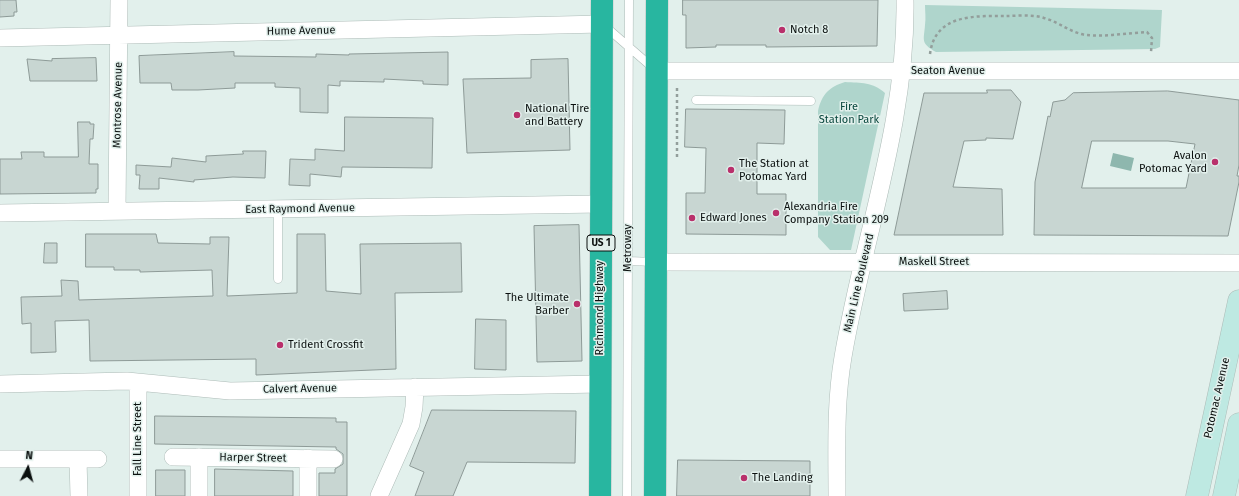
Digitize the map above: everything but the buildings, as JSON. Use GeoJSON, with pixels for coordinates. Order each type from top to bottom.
{"type":"FeatureCollection","features":[{"type":"Feature","properties":{"kind":"highway","name":"Richmond Highway"},"geometry":{"type":"LineString","coordinates":[[600,496],[602,0]]}},
{"type":"Feature","properties":{"kind":"highway"},"geometry":{"type":"LineString","coordinates":[[655,496],[656,262],[667,71],[657,0]]}},
{"type":"Feature","properties":{"kind":"street","name":"Montrose Avenue"},"geometry":{"type":"LineString","coordinates":[[117,211],[119,0]]}},
{"type":"Feature","properties":{"kind":"street","name":"Main Line Boulevard"},"geometry":{"type":"LineString","coordinates":[[837,496],[837,429],[840,375],[847,332],[896,119],[902,72],[905,29],[905,0]]}},
{"type":"Feature","properties":{"kind":"street","name":"Hume Avenue"},"geometry":{"type":"LineString","coordinates":[[0,38],[602,24]]}},
{"type":"Feature","properties":{"kind":"street","name":"Seaton Avenue"},"geometry":{"type":"LineString","coordinates":[[667,71],[1239,71]]}},
{"type":"Feature","properties":{"kind":"street","name":"East Raymond Avenue"},"geometry":{"type":"LineString","coordinates":[[0,213],[601,204]]}},
{"type":"Feature","properties":{"kind":"street","name":"Maskell Street"},"geometry":{"type":"LineString","coordinates":[[656,262],[1239,263]]}},
{"type":"Feature","properties":{"kind":"street","name":"Potomac Avenue"},"geometry":{"type":"LineString","coordinates":[[1197,496],[1239,301]]}},
{"type":"Feature","properties":{"kind":"street","name":"Calvert Avenue"},"geometry":{"type":"LineString","coordinates":[[0,384],[138,382],[230,391],[600,384]]}},
{"type":"Feature","properties":{"kind":"street","name":"Fall Line Street"},"geometry":{"type":"LineString","coordinates":[[138,382],[138,496]]}},
{"type":"Feature","properties":{"kind":"street"},"geometry":{"type":"LineString","coordinates":[[379,496],[411,424],[415,387]]}},
{"type":"Feature","properties":{"kind":"street"},"geometry":{"type":"LineString","coordinates":[[1224,496],[1239,424]]}},
{"type":"Feature","properties":{"kind":"street","name":"Harper Street"},"geometry":{"type":"LineString","coordinates":[[172,457],[334,459]]}},
{"type":"Feature","properties":{"kind":"street"},"geometry":{"type":"LineString","coordinates":[[199,457],[199,496]]}},
{"type":"Feature","properties":{"kind":"street"},"geometry":{"type":"LineString","coordinates":[[308,458],[308,496]]}},
{"type":"Feature","properties":{"kind":"street"},"geometry":{"type":"LineString","coordinates":[[0,459],[98,459]]}},
{"type":"Feature","properties":{"kind":"street"},"geometry":{"type":"LineString","coordinates":[[78,459],[78,496]]}},
{"type":"Feature","properties":{"kind":"lane","name":"Metroway"},"geometry":{"type":"LineString","coordinates":[[627,496],[629,0]]}},
{"type":"Feature","properties":{"kind":"lane"},"geometry":{"type":"LineString","coordinates":[[602,24],[629,48],[667,71]]}},
{"type":"Feature","properties":{"kind":"lane"},"geometry":{"type":"LineString","coordinates":[[696,100],[811,101]]}},
{"type":"Feature","properties":{"kind":"lane"},"geometry":{"type":"LineString","coordinates":[[278,209],[278,279]]}},
{"type":"Feature","properties":{"kind":"lane","name":"Maskell Street"},"geometry":{"type":"LineString","coordinates":[[628,262],[656,262]]}},
{"type":"Feature","properties":{"kind":"path"},"geometry":{"type":"LineString","coordinates":[[930,54],[934,38],[953,21],[966,17],[983,16],[1044,18],[1075,32],[1086,34],[1147,32],[1152,38],[1151,52]]}},
{"type":"Feature","properties":{"kind":"path"},"geometry":{"type":"LineString","coordinates":[[667,71],[677,158]]}},
{"type":"Feature","properties":{"kind":"green space"},"geometry":{"type":"Polygon","coordinates":[[[925,5],[1162,10],[1160,47],[1155,49],[936,52],[927,46],[924,41],[925,5]]]}},
{"type":"Feature","properties":{"kind":"green space","name":"Fire Station Park"},"geometry":{"type":"Polygon","coordinates":[[[845,82],[871,85],[885,93],[851,250],[830,250],[818,237],[818,111],[827,92],[835,86],[845,82]]]}},
{"type":"Feature","properties":{"kind":"shaded area"},"geometry":{"type":"Polygon","coordinates":[[[1113,153],[1134,158],[1131,171],[1110,166],[1113,153]]]}},
{"type":"Feature","properties":{"kind":"place","name":"Notch 8"},"geometry":{"type":"Point","coordinates":[782,30]}},
{"type":"Feature","properties":{"kind":"place","name":"National Tire and Battery"},"geometry":{"type":"Point","coordinates":[517,115]}},
{"type":"Feature","properties":{"kind":"place","name":"Avalon Potomac Yard"},"geometry":{"type":"Point","coordinates":[1215,162]}},
{"type":"Feature","properties":{"kind":"place","name":"The Station at Potomac Yard"},"geometry":{"type":"Point","coordinates":[731,170]}},
{"type":"Feature","properties":{"kind":"place","name":"Alexandria Fire Company Station 209"},"geometry":{"type":"Point","coordinates":[776,213]}},
{"type":"Feature","properties":{"kind":"place","name":"Edward Jones"},"geometry":{"type":"Point","coordinates":[692,218]}},
{"type":"Feature","properties":{"kind":"place","name":"The Ultimate Barber"},"geometry":{"type":"Point","coordinates":[577,304]}},
{"type":"Feature","properties":{"kind":"place","name":"Trident Crossfit"},"geometry":{"type":"Point","coordinates":[280,345]}},
{"type":"Feature","properties":{"kind":"place","name":"The Landing"},"geometry":{"type":"Point","coordinates":[744,478]}}]}
